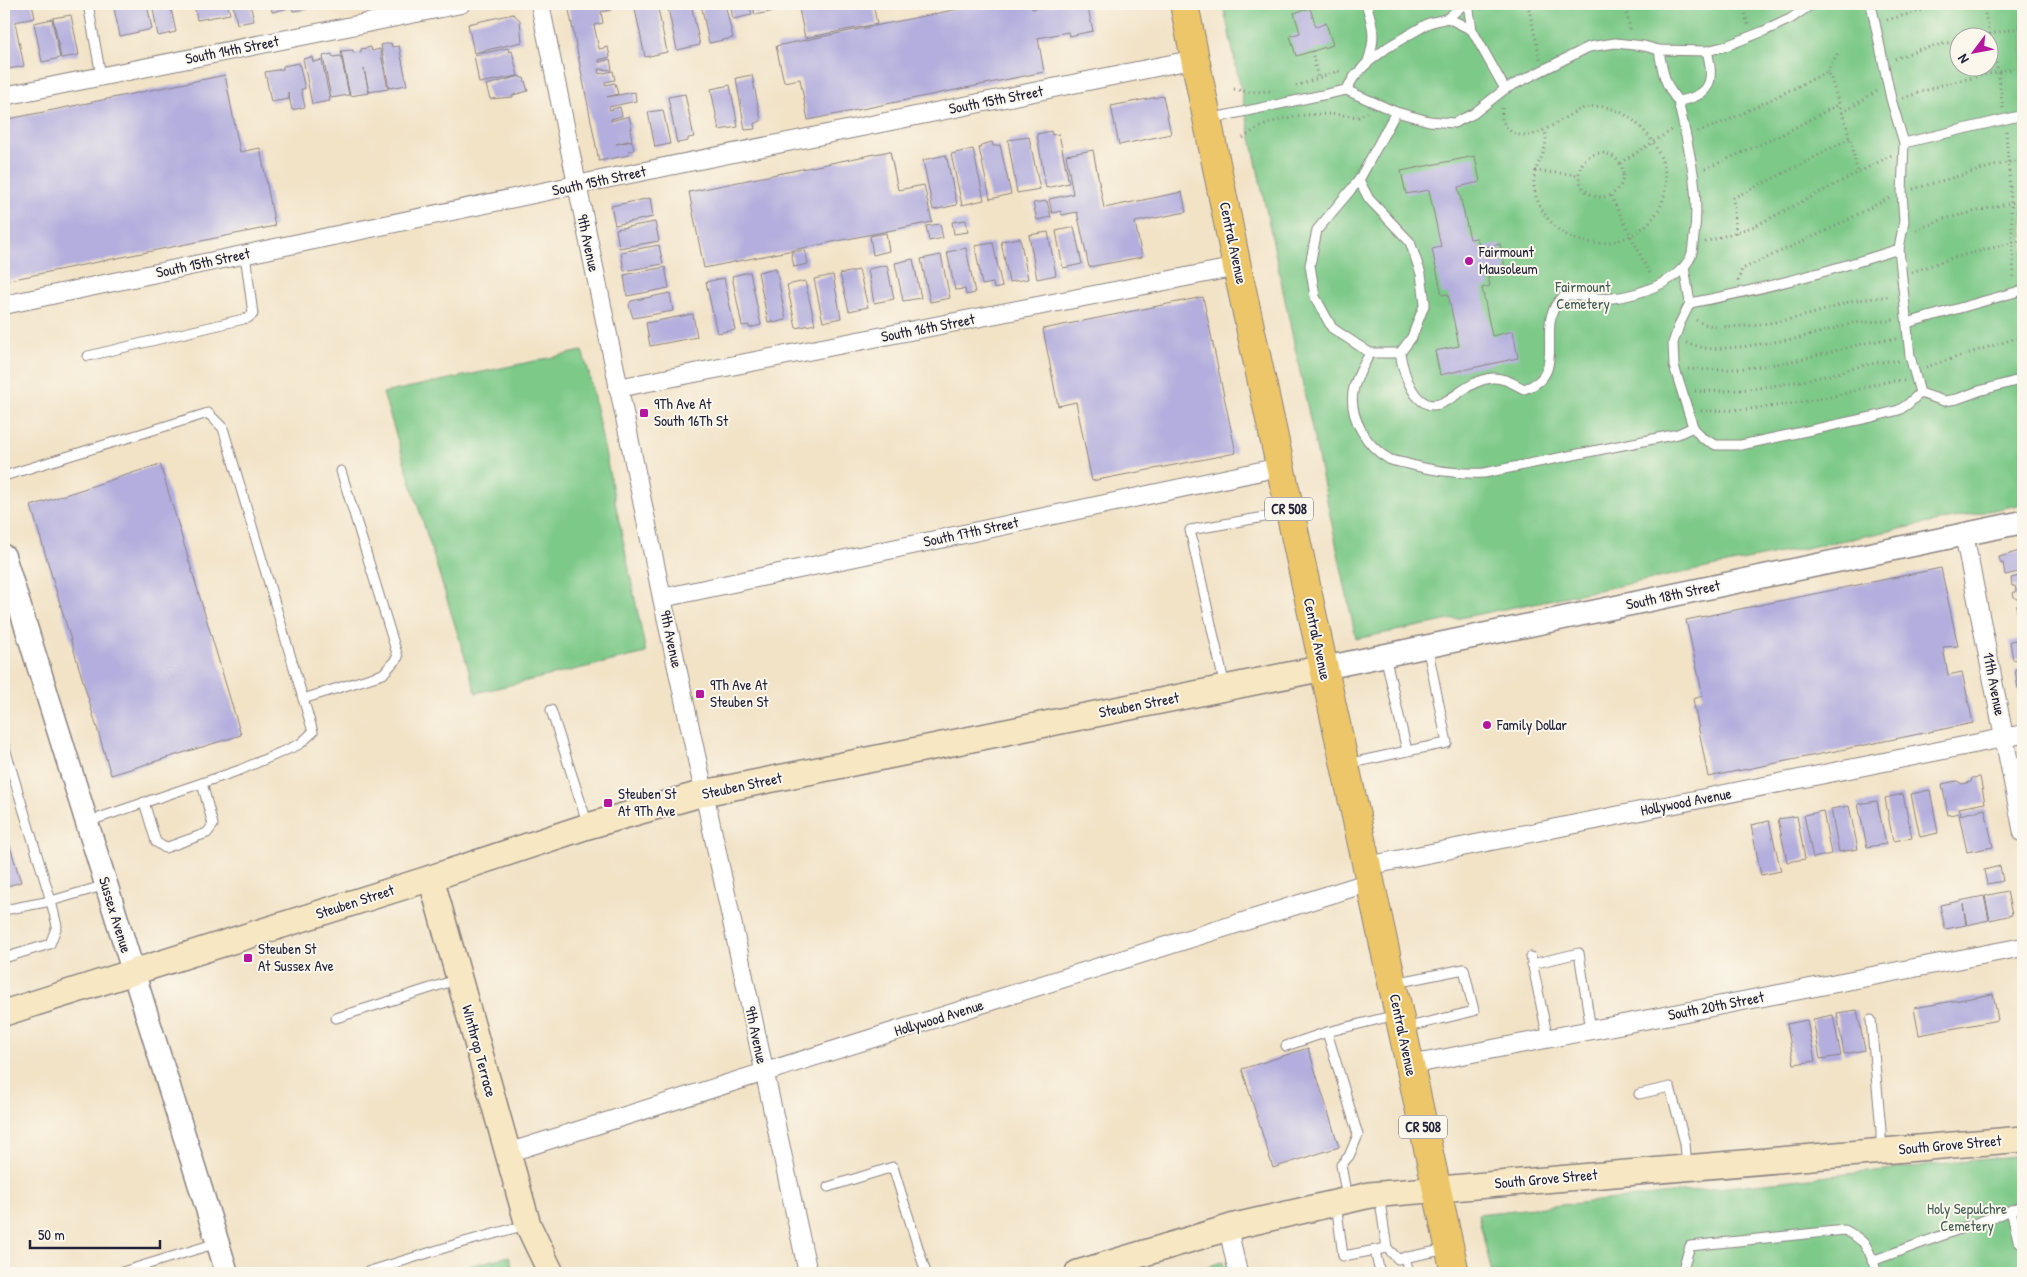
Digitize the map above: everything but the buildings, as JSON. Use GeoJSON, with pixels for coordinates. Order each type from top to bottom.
{"type":"FeatureCollection","features":[{"type":"Feature","properties":{"kind":"main road","name":"Central Avenue"},"geometry":{"type":"LineString","coordinates":[[1184,4],[1237,267],[1452,1261]]}},
{"type":"Feature","properties":{"kind":"main road","name":"Steuben Street"},"geometry":{"type":"LineString","coordinates":[[4,1013],[431,878],[588,826],[704,793],[1324,668]]}},
{"type":"Feature","properties":{"kind":"main road","name":"Winthrop Terrace"},"geometry":{"type":"LineString","coordinates":[[431,878],[528,1225],[551,1273]]}},
{"type":"Feature","properties":{"kind":"main road","name":"South Grove Street"},"geometry":{"type":"LineString","coordinates":[[1078,1273],[1228,1228],[1379,1194],[2023,1139]]}},
{"type":"Feature","properties":{"kind":"main road","name":"Winthrop Terrace"},"geometry":{"type":"LineString","coordinates":[[528,1225],[533,1273]]}},
{"type":"Feature","properties":{"kind":"street","name":"South 14th Street"},"geometry":{"type":"LineString","coordinates":[[4,96],[461,4]]}},
{"type":"Feature","properties":{"kind":"street","name":"9th Avenue"},"geometry":{"type":"LineString","coordinates":[[540,4],[662,598],[808,1273]]}},
{"type":"Feature","properties":{"kind":"street","name":"South 15th Street"},"geometry":{"type":"LineString","coordinates":[[4,305],[576,185],[1196,59]]}},
{"type":"Feature","properties":{"kind":"street","name":"South 16th Street"},"geometry":{"type":"LineString","coordinates":[[618,388],[1237,267]]}},
{"type":"Feature","properties":{"kind":"street","name":"South 17th Street"},"geometry":{"type":"LineString","coordinates":[[662,598],[1280,467]]}},
{"type":"Feature","properties":{"kind":"street","name":"South 18th Street"},"geometry":{"type":"LineString","coordinates":[[1324,668],[2023,522]]}},
{"type":"Feature","properties":{"kind":"street","name":"11th Avenue"},"geometry":{"type":"LineString","coordinates":[[1964,534],[2023,833]]}},
{"type":"Feature","properties":{"kind":"street","name":"Sussex Avenue"},"geometry":{"type":"LineString","coordinates":[[4,556],[227,1273]]}},
{"type":"Feature","properties":{"kind":"street","name":"Hollywood Avenue"},"geometry":{"type":"LineString","coordinates":[[507,1153],[764,1073],[1368,874],[2023,734]]}},
{"type":"Feature","properties":{"kind":"street","name":"South 20th Street"},"geometry":{"type":"LineString","coordinates":[[1410,1065],[2023,947]]}},
{"type":"Feature","properties":{"kind":"street"},"geometry":{"type":"LineString","coordinates":[[1228,1228],[1238,1273]]}},
{"type":"Feature","properties":{"kind":"lane"},"geometry":{"type":"LineString","coordinates":[[88,4],[100,76]]}},
{"type":"Feature","properties":{"kind":"lane"},"geometry":{"type":"LineString","coordinates":[[1366,4],[1373,24],[1373,48],[1366,64]]}},
{"type":"Feature","properties":{"kind":"lane"},"geometry":{"type":"LineString","coordinates":[[1208,119],[1346,90],[1396,112],[1429,122],[1454,122],[1473,114],[1501,91],[1589,47],[1615,43],[1644,46],[1659,50],[1707,52],[1764,31],[1790,19],[1812,4]]}},
{"type":"Feature","properties":{"kind":"lane"},"geometry":{"type":"LineString","coordinates":[[1871,4],[1888,85],[1904,143],[1902,192],[1904,221],[1899,249],[1903,321],[1920,393]]}},
{"type":"Feature","properties":{"kind":"lane"},"geometry":{"type":"LineString","coordinates":[[1346,90],[1354,77],[1366,64],[1388,47],[1429,23],[1448,18],[1467,6],[1472,30],[1501,91]]}},
{"type":"Feature","properties":{"kind":"lane"},"geometry":{"type":"LineString","coordinates":[[1448,18],[1472,30]]}},
{"type":"Feature","properties":{"kind":"lane"},"geometry":{"type":"LineString","coordinates":[[1359,180],[1369,199],[1410,242],[1421,274],[1425,303],[1412,337],[1400,353],[1402,368],[1413,393],[1424,402],[1433,404],[1442,403],[1481,380],[1494,378],[1507,380],[1524,389],[1537,385],[1546,376],[1549,363],[1548,345],[1552,314],[1558,302],[1567,295],[1612,298],[1631,295],[1670,279],[1684,267],[1692,255],[1697,217],[1695,184],[1678,101],[1670,93],[1666,84],[1659,50]]}},
{"type":"Feature","properties":{"kind":"lane"},"geometry":{"type":"LineString","coordinates":[[1678,101],[1696,96],[1707,88],[1712,79],[1712,69],[1707,52]]}},
{"type":"Feature","properties":{"kind":"lane"},"geometry":{"type":"LineString","coordinates":[[1396,112],[1359,180],[1317,230],[1310,265],[1315,297],[1332,328],[1370,353],[1400,353]]}},
{"type":"Feature","properties":{"kind":"lane"},"geometry":{"type":"LineString","coordinates":[[1904,143],[2023,114]]}},
{"type":"Feature","properties":{"kind":"lane"},"geometry":{"type":"LineString","coordinates":[[1690,302],[1737,294],[1840,268],[1899,249]]}},
{"type":"Feature","properties":{"kind":"lane"},"geometry":{"type":"LineString","coordinates":[[88,356],[248,318],[252,314],[245,254]]}},
{"type":"Feature","properties":{"kind":"lane"},"geometry":{"type":"LineString","coordinates":[[1684,267],[1690,302],[1673,343],[1674,366],[1693,427],[1702,438],[1716,446],[1741,445],[1864,419],[1898,410],[1920,393]]}},
{"type":"Feature","properties":{"kind":"lane"},"geometry":{"type":"LineString","coordinates":[[1903,321],[2023,290]]}},
{"type":"Feature","properties":{"kind":"lane"},"geometry":{"type":"LineString","coordinates":[[1370,353],[1354,390],[1352,408],[1360,428],[1375,447],[1390,459],[1427,469],[1461,474],[1484,473],[1678,434],[1693,427]]}},
{"type":"Feature","properties":{"kind":"lane"},"geometry":{"type":"LineString","coordinates":[[1920,393],[1944,401],[1958,399],[1978,391],[2023,379]]}},
{"type":"Feature","properties":{"kind":"lane"},"geometry":{"type":"LineString","coordinates":[[4,476],[208,413],[223,428],[313,732],[300,744],[240,770],[86,822]]}},
{"type":"Feature","properties":{"kind":"lane"},"geometry":{"type":"LineString","coordinates":[[303,699],[383,674],[398,657],[341,471]]}},
{"type":"Feature","properties":{"kind":"lane"},"geometry":{"type":"LineString","coordinates":[[1226,688],[1190,530],[1290,512]]}},
{"type":"Feature","properties":{"kind":"lane"},"geometry":{"type":"LineString","coordinates":[[1345,765],[1447,743],[1427,646]]}},
{"type":"Feature","properties":{"kind":"lane"},"geometry":{"type":"LineString","coordinates":[[1385,655],[1407,751]]}},
{"type":"Feature","properties":{"kind":"lane"},"geometry":{"type":"LineString","coordinates":[[552,710],[588,826]]}},
{"type":"Feature","properties":{"kind":"lane"},"geometry":{"type":"LineString","coordinates":[[4,745],[57,926],[50,944],[4,958]]}},
{"type":"Feature","properties":{"kind":"lane"},"geometry":{"type":"LineString","coordinates":[[144,802],[156,842],[166,848],[207,833],[213,825],[202,783]]}},
{"type":"Feature","properties":{"kind":"lane"},"geometry":{"type":"LineString","coordinates":[[4,910],[51,901],[106,884]]}},
{"type":"Feature","properties":{"kind":"lane"},"geometry":{"type":"LineString","coordinates":[[1548,1039],[1531,960],[1579,953],[1591,1030]]}},
{"type":"Feature","properties":{"kind":"lane"},"geometry":{"type":"LineString","coordinates":[[1286,1046],[1327,1032],[1474,1011],[1464,969],[1392,984]]}},
{"type":"Feature","properties":{"kind":"lane"},"geometry":{"type":"LineString","coordinates":[[336,1018],[459,979]]}},
{"type":"Feature","properties":{"kind":"lane"},"geometry":{"type":"LineString","coordinates":[[1871,1020],[1881,1130],[1880,1151]]}},
{"type":"Feature","properties":{"kind":"lane"},"geometry":{"type":"LineString","coordinates":[[1327,1032],[1358,1135],[1349,1156],[1342,1166],[1343,1256],[1387,1248]]}},
{"type":"Feature","properties":{"kind":"lane"},"geometry":{"type":"LineString","coordinates":[[1639,1094],[1670,1087],[1685,1143],[1687,1168]]}},
{"type":"Feature","properties":{"kind":"lane"},"geometry":{"type":"LineString","coordinates":[[828,1187],[892,1167],[926,1273]]}},
{"type":"Feature","properties":{"kind":"lane"},"geometry":{"type":"LineString","coordinates":[[1379,1194],[1387,1248],[1398,1259],[1452,1261]]}},
{"type":"Feature","properties":{"kind":"lane"},"geometry":{"type":"LineString","coordinates":[[1872,1261],[2023,1206]]}},
{"type":"Feature","properties":{"kind":"lane"},"geometry":{"type":"LineString","coordinates":[[2011,1210],[2018,1240],[2023,1245]]}},
{"type":"Feature","properties":{"kind":"lane"},"geometry":{"type":"LineString","coordinates":[[364,1273],[457,1244],[528,1225]]}},
{"type":"Feature","properties":{"kind":"lane"},"geometry":{"type":"LineString","coordinates":[[1686,1273],[1684,1265],[1690,1246],[1844,1230],[1862,1239],[1868,1248],[1876,1273]]}},
{"type":"Feature","properties":{"kind":"lane"},"geometry":{"type":"LineString","coordinates":[[119,1273],[217,1243]]}},
{"type":"Feature","properties":{"kind":"lane"},"geometry":{"type":"LineString","coordinates":[[1375,1251],[1380,1273]]}},
{"type":"Feature","properties":{"kind":"lane"},"geometry":{"type":"LineString","coordinates":[[1405,1258],[1408,1273]]}},
{"type":"Feature","properties":{"kind":"path"},"geometry":{"type":"LineString","coordinates":[[1467,6],[1500,4]]}},
{"type":"Feature","properties":{"kind":"path"},"geometry":{"type":"LineString","coordinates":[[1528,4],[1542,69]]}},
{"type":"Feature","properties":{"kind":"path"},"geometry":{"type":"LineString","coordinates":[[1624,4],[1631,32]]}},
{"type":"Feature","properties":{"kind":"path"},"geometry":{"type":"LineString","coordinates":[[1743,4],[1748,28]]}},
{"type":"Feature","properties":{"kind":"path"},"geometry":{"type":"LineString","coordinates":[[1882,22],[1944,4]]}},
{"type":"Feature","properties":{"kind":"path"},"geometry":{"type":"LineString","coordinates":[[1983,4],[1989,28]]}},
{"type":"Feature","properties":{"kind":"path"},"geometry":{"type":"LineString","coordinates":[[2000,32],[2023,27]]}},
{"type":"Feature","properties":{"kind":"path"},"geometry":{"type":"LineString","coordinates":[[1890,61],[1917,50],[1950,42]]}},
{"type":"Feature","properties":{"kind":"path"},"geometry":{"type":"LineString","coordinates":[[1312,51],[1318,78]]}},
{"type":"Feature","properties":{"kind":"path"},"geometry":{"type":"LineString","coordinates":[[1686,136],[1729,120],[1827,72],[1839,51]]}},
{"type":"Feature","properties":{"kind":"path"},"geometry":{"type":"LineString","coordinates":[[2000,72],[2023,66]]}},
{"type":"Feature","properties":{"kind":"path"},"geometry":{"type":"LineString","coordinates":[[1293,86],[1338,71],[1354,77]]}},
{"type":"Feature","properties":{"kind":"path"},"geometry":{"type":"LineString","coordinates":[[1827,72],[1850,138],[1858,174]]}},
{"type":"Feature","properties":{"kind":"path"},"geometry":{"type":"LineString","coordinates":[[1899,100],[1945,84],[1972,78]]}},
{"type":"Feature","properties":{"kind":"path"},"geometry":{"type":"LineString","coordinates":[[1999,78],[2005,119],[2014,283]]}},
{"type":"Feature","properties":{"kind":"path"},"geometry":{"type":"LineString","coordinates":[[1842,113],[1863,98],[1888,85]]}},
{"type":"Feature","properties":{"kind":"path"},"geometry":{"type":"LineString","coordinates":[[1234,89],[1248,92],[1278,90]]}},
{"type":"Feature","properties":{"kind":"path"},"geometry":{"type":"LineString","coordinates":[[1501,91],[1503,103],[1502,116],[1505,125],[1518,134],[1525,135],[1545,130],[1578,110],[1594,106],[1623,113],[1640,125],[1653,143],[1663,162],[1665,176],[1664,198],[1657,214],[1643,229],[1632,236],[1607,244],[1596,244],[1566,234],[1556,227],[1543,210],[1534,188],[1533,177],[1546,144],[1545,130]]}},
{"type":"Feature","properties":{"kind":"path"},"geometry":{"type":"LineString","coordinates":[[1243,138],[1254,129],[1284,119],[1316,114],[1362,117],[1376,103]]}},
{"type":"Feature","properties":{"kind":"path"},"geometry":{"type":"LineString","coordinates":[[1702,170],[1781,136],[1839,104]]}},
{"type":"Feature","properties":{"kind":"path"},"geometry":{"type":"LineString","coordinates":[[1620,163],[1683,124]]}},
{"type":"Feature","properties":{"kind":"path"},"geometry":{"type":"LineString","coordinates":[[1736,232],[1732,198],[1850,138]]}},
{"type":"Feature","properties":{"kind":"path"},"geometry":{"type":"LineString","coordinates":[[1598,153],[1608,154],[1620,163],[1624,175],[1622,183],[1611,196],[1603,197],[1588,193],[1580,182],[1581,167],[1585,161],[1598,153]]}},
{"type":"Feature","properties":{"kind":"path"},"geometry":{"type":"LineString","coordinates":[[1702,242],[1755,226],[1788,211],[1894,154]]}},
{"type":"Feature","properties":{"kind":"path"},"geometry":{"type":"LineString","coordinates":[[1912,189],[2023,159]]}},
{"type":"Feature","properties":{"kind":"path"},"geometry":{"type":"LineString","coordinates":[[1535,171],[1579,175]]}},
{"type":"Feature","properties":{"kind":"path"},"geometry":{"type":"LineString","coordinates":[[1737,294],[1738,276],[1742,269],[1830,229],[1893,195]]}},
{"type":"Feature","properties":{"kind":"path"},"geometry":{"type":"LineString","coordinates":[[1611,196],[1656,286]]}},
{"type":"Feature","properties":{"kind":"path"},"geometry":{"type":"LineString","coordinates":[[1911,232],[1944,220],[2023,200]]}},
{"type":"Feature","properties":{"kind":"path"},"geometry":{"type":"LineString","coordinates":[[1912,272],[1952,258],[2023,240]]}},
{"type":"Feature","properties":{"kind":"path"},"geometry":{"type":"LineString","coordinates":[[1693,318],[1702,324],[1713,326],[1748,325],[1786,320],[1852,302],[1890,296]]}},
{"type":"Feature","properties":{"kind":"path"},"geometry":{"type":"LineString","coordinates":[[1680,342],[1708,349],[1741,347],[1800,338],[1853,323],[1903,321]]}},
{"type":"Feature","properties":{"kind":"path"},"geometry":{"type":"LineString","coordinates":[[1923,368],[2023,336]]}},
{"type":"Feature","properties":{"kind":"path"},"geometry":{"type":"LineString","coordinates":[[1683,368],[1736,369],[1808,358],[1866,343],[1900,339]]}},
{"type":"Feature","properties":{"kind":"path"},"geometry":{"type":"LineString","coordinates":[[1688,390],[1714,391],[1760,386],[1816,378],[1876,362],[1903,361]]}},
{"type":"Feature","properties":{"kind":"path"},"geometry":{"type":"LineString","coordinates":[[1696,411],[1740,410],[1783,405],[1838,395],[1886,381],[1906,382]]}},
{"type":"Feature","properties":{"kind":"green space","name":"Fairmount Cemetery"},"geometry":{"type":"Polygon","coordinates":[[[1223,4],[2023,4],[2023,504],[1356,639],[1223,4]]]}},
{"type":"Feature","properties":{"kind":"green space"},"geometry":{"type":"Polygon","coordinates":[[[582,351],[588,369],[646,653],[476,693],[383,393],[582,351]]]}},
{"type":"Feature","properties":{"kind":"green space","name":"Holy Sepulchre Cemetery"},"geometry":{"type":"Polygon","coordinates":[[[2023,1155],[2023,1273],[1492,1273],[1478,1214],[2023,1155]]]}},
{"type":"Feature","properties":{"kind":"green space"},"geometry":{"type":"Polygon","coordinates":[[[509,1256],[514,1273],[440,1273],[509,1256]]]}},
{"type":"Feature","properties":{"kind":"green space"},"geometry":{"type":"Polygon","coordinates":[[[1223,1262],[1225,1273],[1184,1273],[1223,1262]]]}},
{"type":"Feature","properties":{"kind":"place","name":"Fairmount Mausoleum"},"geometry":{"type":"Point","coordinates":[1469,261]}},
{"type":"Feature","properties":{"kind":"place","name":"9Th Ave At South 16Th St"},"geometry":{"type":"Point","coordinates":[644,413]}},
{"type":"Feature","properties":{"kind":"place","name":"9Th Ave At Steuben St"},"geometry":{"type":"Point","coordinates":[700,694]}},
{"type":"Feature","properties":{"kind":"place","name":"Family Dollar"},"geometry":{"type":"Point","coordinates":[1487,725]}},
{"type":"Feature","properties":{"kind":"place","name":"Steuben St At 9Th Ave"},"geometry":{"type":"Point","coordinates":[608,803]}},
{"type":"Feature","properties":{"kind":"place","name":"Steuben St At Sussex Ave"},"geometry":{"type":"Point","coordinates":[248,958]}}]}
